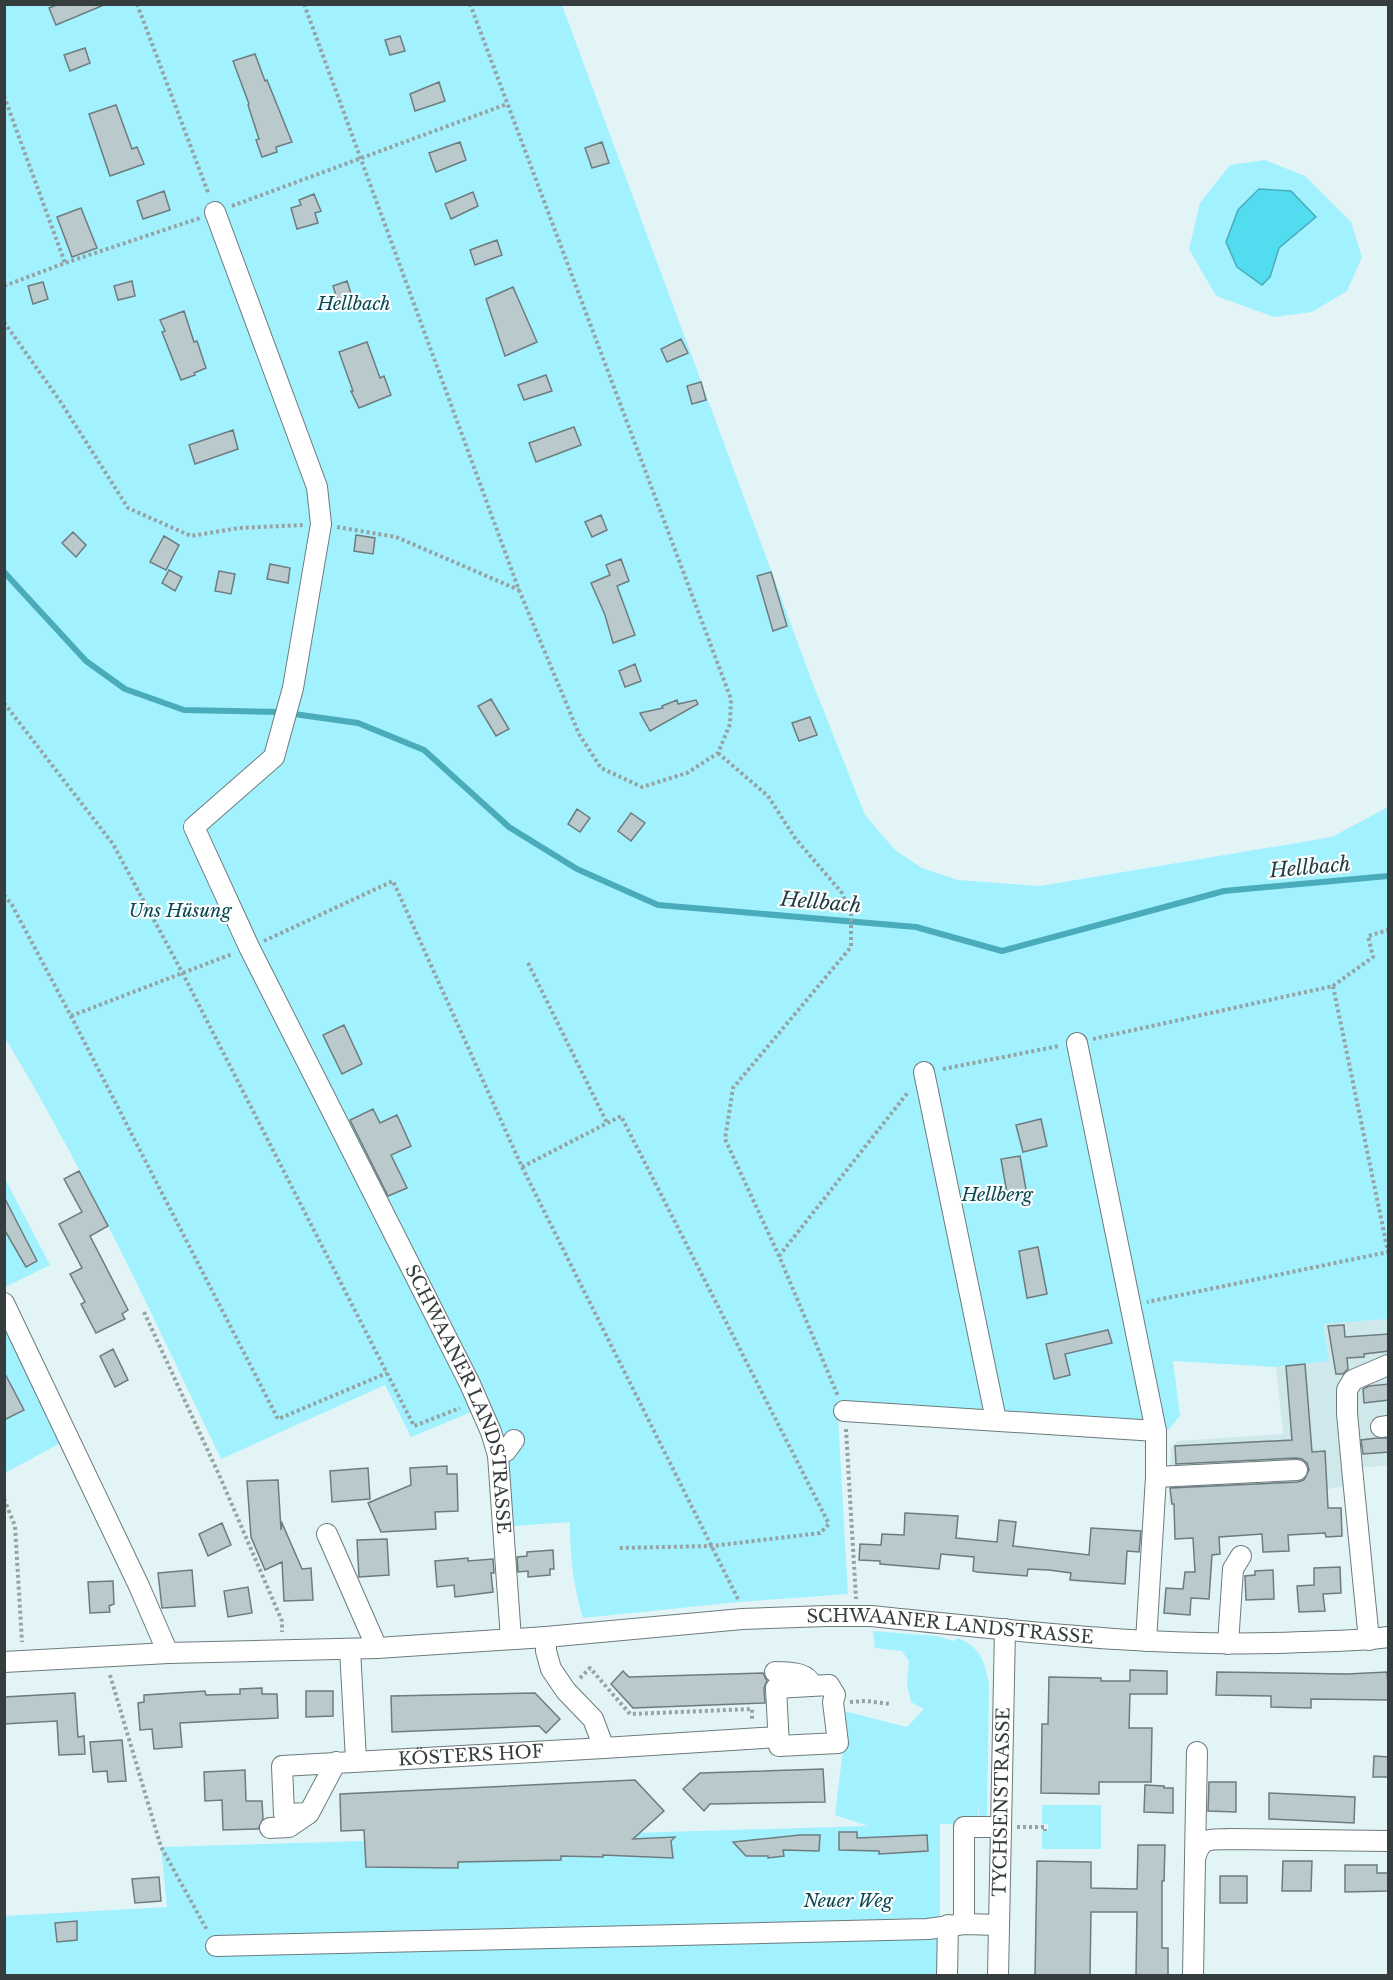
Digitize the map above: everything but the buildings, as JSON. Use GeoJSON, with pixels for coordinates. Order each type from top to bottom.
{"type":"FeatureCollection","features":[{"type":"Feature","properties":{"kind":"street"},"geometry":{"type":"LineString","coordinates":[[215,212],[317,487],[321,524]]}},
{"type":"Feature","properties":{"kind":"street","name":"SCHWAANER LANDSTRASSE"},"geometry":{"type":"LineString","coordinates":[[321,524],[292,688],[274,757],[194,827],[249,947],[478,1401],[491,1432],[498,1455],[512,1639]]}},
{"type":"Feature","properties":{"kind":"street"},"geometry":{"type":"LineString","coordinates":[[1077,1043],[1132,1305],[1156,1437],[1156,1477],[1146,1641]]}},
{"type":"Feature","properties":{"kind":"street"},"geometry":{"type":"LineString","coordinates":[[924,1072],[996,1420]]}},
{"type":"Feature","properties":{"kind":"street"},"geometry":{"type":"LineString","coordinates":[[4,1304],[139,1586],[168,1653]]}},
{"type":"Feature","properties":{"kind":"street"},"geometry":{"type":"LineString","coordinates":[[1369,1640],[1347,1413],[1347,1390],[1353,1380],[1389,1365]]}},
{"type":"Feature","properties":{"kind":"street"},"geometry":{"type":"LineString","coordinates":[[844,1411],[996,1420],[1156,1437]]}},
{"type":"Feature","properties":{"kind":"street"},"geometry":{"type":"LineString","coordinates":[[498,1455],[506,1450],[514,1440]]}},
{"type":"Feature","properties":{"kind":"street"},"geometry":{"type":"LineString","coordinates":[[1156,1477],[1297,1470]]}},
{"type":"Feature","properties":{"kind":"street"},"geometry":{"type":"LineString","coordinates":[[327,1534],[377,1648]]}},
{"type":"Feature","properties":{"kind":"street"},"geometry":{"type":"LineString","coordinates":[[1228,1644],[1233,1569],[1241,1556]]}},
{"type":"Feature","properties":{"kind":"street","name":"SCHWAANER LANDSTRASSE"},"geometry":{"type":"LineString","coordinates":[[14,1661],[168,1653],[377,1648],[546,1637],[742,1619],[826,1616],[870,1616],[1146,1641],[1228,1644],[1369,1640],[1389,1637]]}},
{"type":"Feature","properties":{"kind":"street","name":"TYCHSENSTRASSE"},"geometry":{"type":"LineString","coordinates":[[998,1976],[1005,1827],[1005,1629]]}},
{"type":"Feature","properties":{"kind":"street"},"geometry":{"type":"LineString","coordinates":[[546,1637],[546,1651],[551,1669],[566,1691],[593,1719],[604,1748]]}},
{"type":"Feature","properties":{"kind":"street"},"geometry":{"type":"LineString","coordinates":[[270,1828],[289,1827],[309,1813],[346,1761],[350,1649]]}},
{"type":"Feature","properties":{"kind":"street"},"geometry":{"type":"LineString","coordinates":[[775,1672],[800,1674],[810,1680],[812,1686]]}},
{"type":"Feature","properties":{"kind":"street"},"geometry":{"type":"LineString","coordinates":[[778,1737],[776,1688],[829,1684],[835,1695],[833,1702]]}},
{"type":"Feature","properties":{"kind":"street","name":"KÖSTERS HOF"},"geometry":{"type":"LineString","coordinates":[[309,1813],[284,1814],[282,1766],[753,1738],[778,1737],[779,1746],[837,1743],[833,1702]]}},
{"type":"Feature","properties":{"kind":"street"},"geometry":{"type":"LineString","coordinates":[[1193,1976],[1197,1752]]}},
{"type":"Feature","properties":{"kind":"street"},"geometry":{"type":"LineString","coordinates":[[947,1976],[956,1925],[964,1827],[1005,1827]]}},
{"type":"Feature","properties":{"kind":"street"},"geometry":{"type":"LineString","coordinates":[[1195,1859],[1199,1845],[1216,1839],[1389,1841]]}},
{"type":"Feature","properties":{"kind":"street"},"geometry":{"type":"LineString","coordinates":[[216,1946],[928,1929],[956,1925],[999,1925]]}},
{"type":"Feature","properties":{"kind":"path"},"geometry":{"type":"LineString","coordinates":[[137,4],[215,212]]}},
{"type":"Feature","properties":{"kind":"path"},"geometry":{"type":"LineString","coordinates":[[304,4],[519,590],[579,734],[601,768],[642,787],[687,773],[718,753],[730,724],[731,699],[470,4]]}},
{"type":"Feature","properties":{"kind":"path"},"geometry":{"type":"LineString","coordinates":[[4,96],[65,263]]}},
{"type":"Feature","properties":{"kind":"path"},"geometry":{"type":"LineString","coordinates":[[4,286],[362,159],[507,104]]}},
{"type":"Feature","properties":{"kind":"path"},"geometry":{"type":"LineString","coordinates":[[4,322],[60,401],[128,508],[191,536],[239,528],[321,524],[396,537],[519,590]]}},
{"type":"Feature","properties":{"kind":"path"},"geometry":{"type":"LineString","coordinates":[[4,703],[113,844],[182,972],[414,1426],[478,1401]]}},
{"type":"Feature","properties":{"kind":"path"},"geometry":{"type":"LineString","coordinates":[[718,753],[768,795],[795,838],[842,893],[851,914],[851,947],[733,1088],[725,1139],[779,1256],[844,1411],[856,1602]]}},
{"type":"Feature","properties":{"kind":"path"},"geometry":{"type":"LineString","coordinates":[[71,1016],[249,947],[393,881],[522,1167],[712,1546],[739,1602],[742,1619]]}},
{"type":"Feature","properties":{"kind":"path"},"geometry":{"type":"LineString","coordinates":[[4,895],[12,905],[71,1016],[278,1419],[387,1373]]}},
{"type":"Feature","properties":{"kind":"path"},"geometry":{"type":"LineString","coordinates":[[779,1256],[924,1072],[1077,1043],[1333,986],[1372,957],[1368,936],[1389,930]]}},
{"type":"Feature","properties":{"kind":"path"},"geometry":{"type":"LineString","coordinates":[[528,963],[607,1123]]}},
{"type":"Feature","properties":{"kind":"path"},"geometry":{"type":"LineString","coordinates":[[1132,1305],[1388,1252],[1333,986]]}},
{"type":"Feature","properties":{"kind":"path"},"geometry":{"type":"LineString","coordinates":[[522,1167],[621,1116],[829,1524],[820,1533],[712,1546],[619,1548]]}},
{"type":"Feature","properties":{"kind":"path"},"geometry":{"type":"LineString","coordinates":[[144,1312],[220,1477],[282,1621],[284,1650]]}},
{"type":"Feature","properties":{"kind":"path"},"geometry":{"type":"LineString","coordinates":[[4,1499],[15,1526],[14,1661]]}},
{"type":"Feature","properties":{"kind":"path"},"geometry":{"type":"LineString","coordinates":[[105,1657],[161,1847],[216,1946]]}},
{"type":"Feature","properties":{"kind":"path"},"geometry":{"type":"LineString","coordinates":[[566,1691],[590,1668],[630,1714],[752,1709],[753,1738]]}},
{"type":"Feature","properties":{"kind":"path"},"geometry":{"type":"LineString","coordinates":[[833,1702],[867,1701],[891,1704]]}},
{"type":"Feature","properties":{"kind":"path"},"geometry":{"type":"LineString","coordinates":[[1005,1827],[1046,1827],[1046,1831]]}},
{"type":"Feature","properties":{"kind":"shaded area"},"geometry":{"type":"Polygon","coordinates":[[[1259,189],[1291,191],[1316,217],[1279,248],[1270,277],[1262,285],[1237,267],[1226,242],[1238,210],[1259,189]]]}},
{"type":"Feature","properties":{"kind":"shaded area"},"geometry":{"type":"Polygon","coordinates":[[[1388,1319],[1388,1465],[1359,1468],[1347,1486],[1327,1489],[1301,1498],[1169,1505],[1171,1447],[1177,1441],[1283,1434],[1276,1367],[1329,1361],[1323,1324],[1388,1319]]]}},
{"type":"Feature","properties":{"kind":"green space"},"geometry":{"type":"Polygon","coordinates":[[[5,5],[562,5],[813,684],[865,815],[895,850],[922,868],[958,880],[1040,886],[1332,837],[1388,807],[1388,1319],[1323,1324],[1329,1361],[1276,1367],[1173,1361],[1180,1416],[1169,1429],[1156,1436],[838,1417],[848,1594],[739,1602],[583,1618],[573,1571],[570,1522],[514,1526],[506,1451],[474,1411],[411,1437],[385,1385],[221,1459],[91,1193],[5,1038],[5,5]]]}},
{"type":"Feature","properties":{"kind":"green space"},"geometry":{"type":"Polygon","coordinates":[[[1265,160],[1305,176],[1351,222],[1362,257],[1347,291],[1312,312],[1274,317],[1216,296],[1189,249],[1200,203],[1230,165],[1265,160]]]}},
{"type":"Feature","properties":{"kind":"green space"},"geometry":{"type":"Polygon","coordinates":[[[4,1177],[50,1265],[5,1287],[4,1287],[4,1177]]]}},
{"type":"Feature","properties":{"kind":"green space"},"geometry":{"type":"Polygon","coordinates":[[[4,1312],[66,1440],[5,1473],[4,1473],[4,1312]]]}},
{"type":"Feature","properties":{"kind":"green space","name":"Neuer Weg"},"geometry":{"type":"Polygon","coordinates":[[[873,1631],[937,1636],[954,1641],[958,1638],[977,1651],[989,1684],[987,1817],[979,1816],[978,1801],[978,1824],[940,1824],[940,1975],[5,1976],[5,1916],[167,1907],[161,1847],[869,1826],[835,1815],[843,1750],[840,1710],[907,1727],[924,1709],[911,1702],[907,1684],[909,1661],[902,1651],[875,1648],[873,1631]]]}},
{"type":"Feature","properties":{"kind":"green space"},"geometry":{"type":"Polygon","coordinates":[[[1042,1805],[1101,1805],[1101,1849],[1042,1849],[1042,1831],[1048,1831],[1048,1824],[1042,1824],[1042,1805]]]}},
{"type":"Feature","properties":{"kind":"waterway","name":"Hellbach"},"geometry":{"type":"LineString","coordinates":[[4,572],[86,661],[125,689],[184,710],[278,712]]}},
{"type":"Feature","properties":{"kind":"waterway","name":"Hellbach"},"geometry":{"type":"LineString","coordinates":[[294,714],[358,723],[424,750],[509,827],[577,869],[658,905],[916,927],[1002,951],[1224,891],[1388,876]]}},
{"type":"Feature","properties":{"kind":"park label","name":"Uns Hüsung"},"geometry":{"type":"Point","coordinates":[180,911]}},
{"type":"Feature","properties":{"kind":"park label","name":"Hellberg"},"geometry":{"type":"Point","coordinates":[997,1195]}}]}
